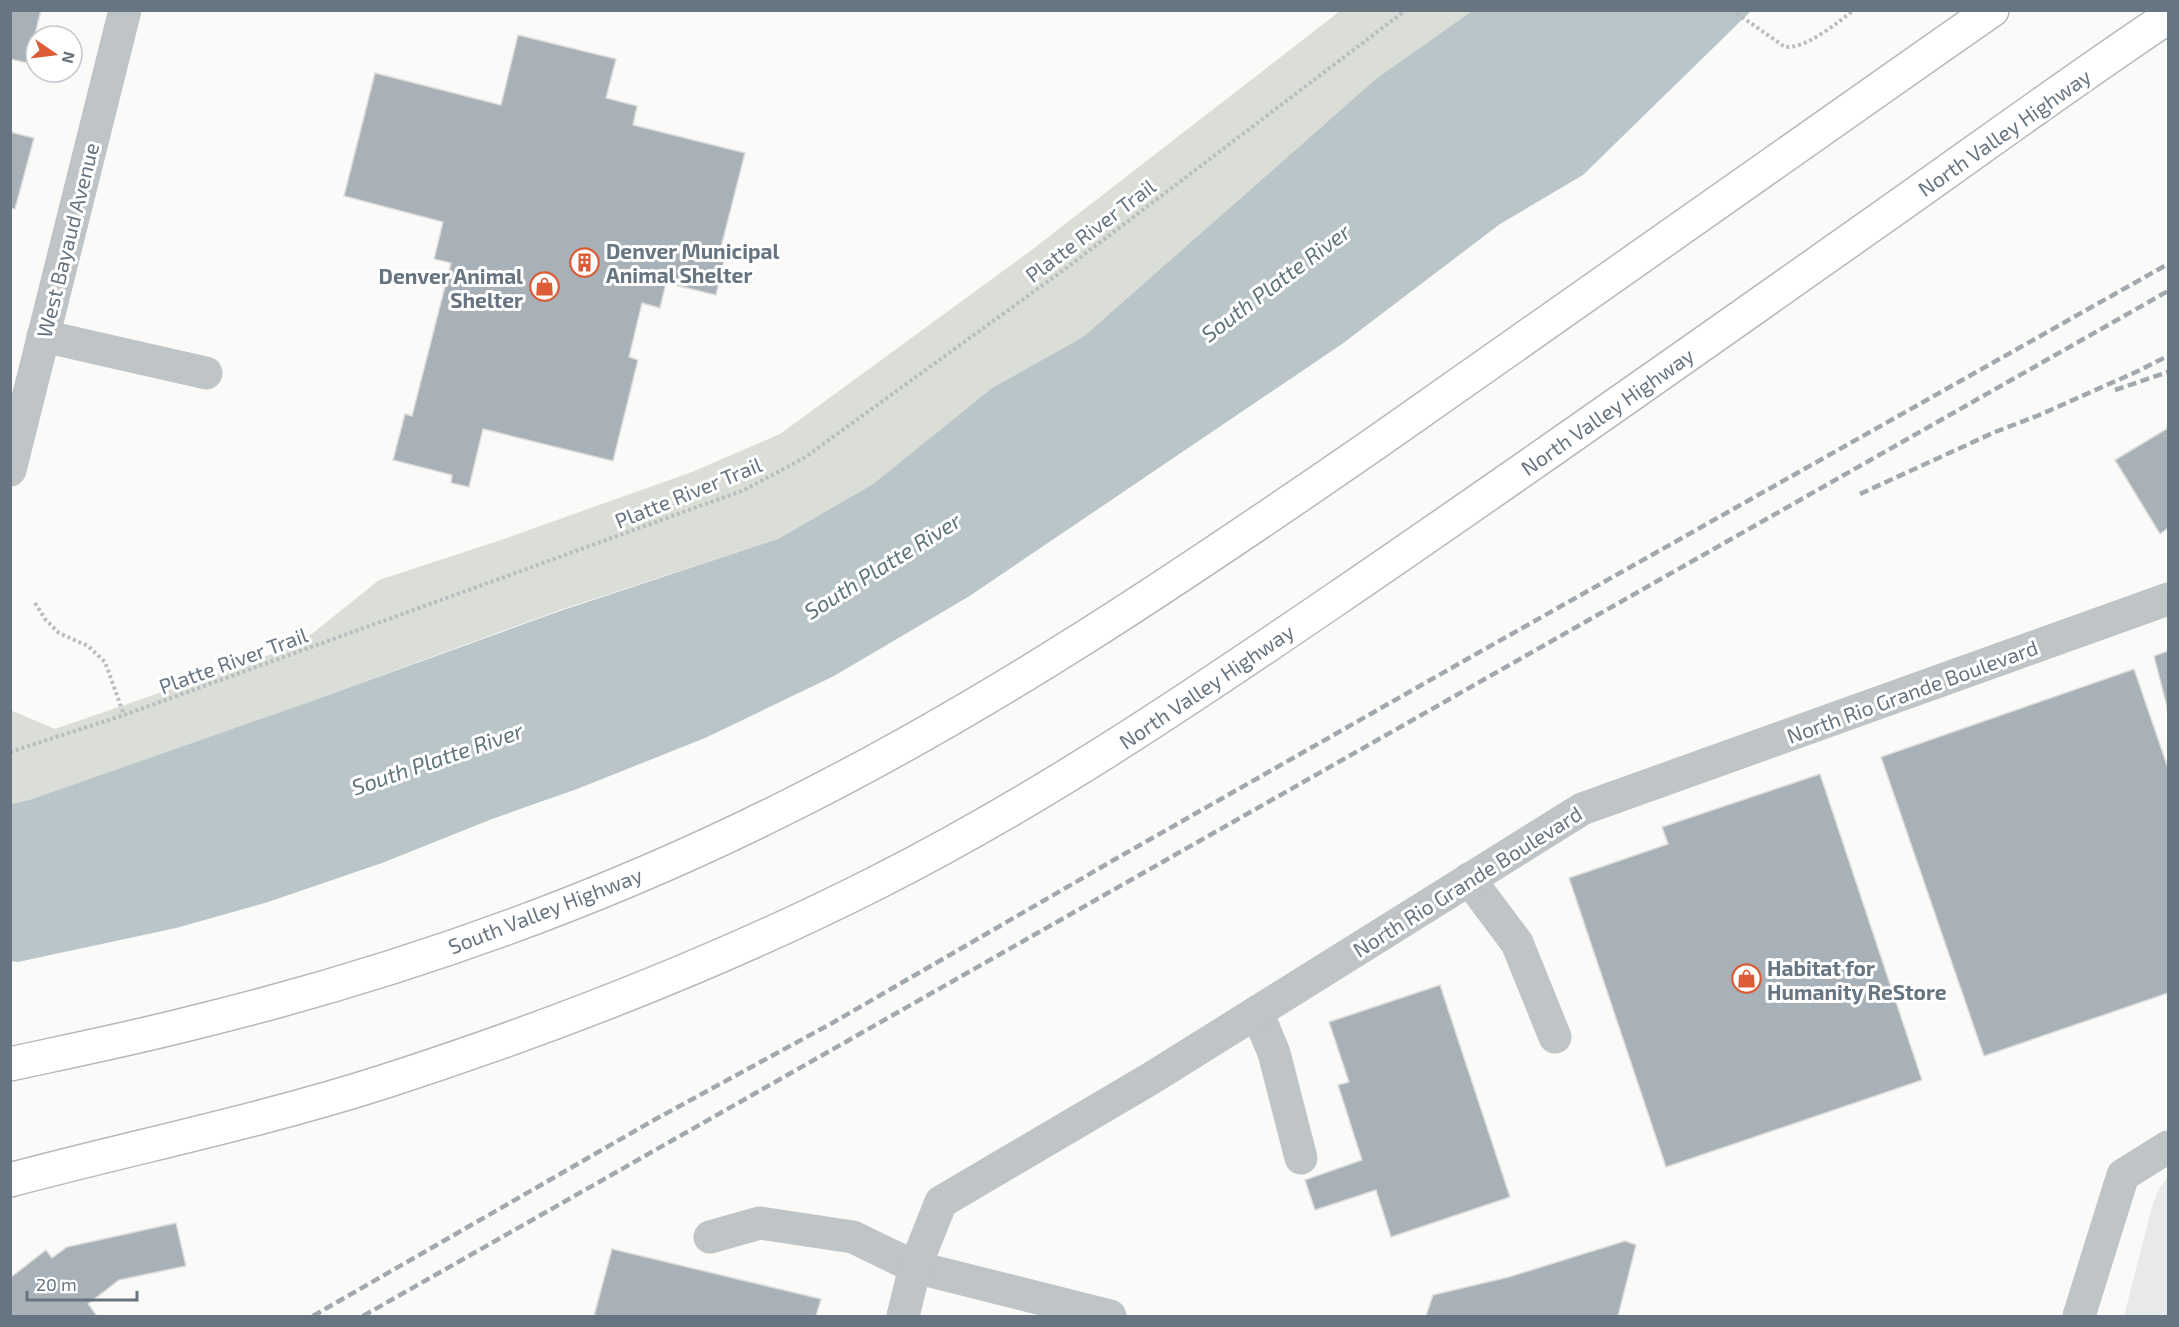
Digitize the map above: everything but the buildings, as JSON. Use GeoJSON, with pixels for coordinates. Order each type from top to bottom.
{"type":"FeatureCollection","features":[{"type":"Feature","properties":{"kind":"highway","name":"South Valley Highway"},"geometry":{"type":"LineString","coordinates":[[10,1064],[189,1024],[410,960],[565,905],[706,846],[821,790],[935,728],[1166,586],[1992,10]]}},
{"type":"Feature","properties":{"kind":"highway","name":"North Valley Highway"},"geometry":{"type":"LineString","coordinates":[[10,1180],[378,1084],[591,1009],[658,982],[810,916],[911,865],[1038,794],[1186,702],[1422,540],[2169,17]]}},
{"type":"Feature","properties":{"kind":"street","name":"West Bayaud Avenue"},"geometry":{"type":"LineString","coordinates":[[10,470],[125,10]]}},
{"type":"Feature","properties":{"kind":"street"},"geometry":{"type":"LineString","coordinates":[[43,336],[206,374]]}},
{"type":"Feature","properties":{"kind":"street","name":"North Rio Grande Boulevard"},"geometry":{"type":"LineString","coordinates":[[903,1317],[915,1267],[941,1202],[1150,1079],[1582,809],[2169,599]]}},
{"type":"Feature","properties":{"kind":"street"},"geometry":{"type":"LineString","coordinates":[[1469,879],[1517,943],[1555,1037]]}},
{"type":"Feature","properties":{"kind":"street"},"geometry":{"type":"LineString","coordinates":[[1257,1012],[1274,1053],[1301,1158]]}},
{"type":"Feature","properties":{"kind":"street"},"geometry":{"type":"LineString","coordinates":[[2079,1317],[2123,1174],[2169,1147]]}},
{"type":"Feature","properties":{"kind":"street"},"geometry":{"type":"LineString","coordinates":[[710,1237],[759,1223],[853,1237],[915,1267],[1110,1317]]}},
{"type":"Feature","properties":{"kind":"path","name":"Platte River Trail"},"geometry":{"type":"LineString","coordinates":[[10,752],[124,716],[744,490],[804,458],[1065,269],[1406,10]]}},
{"type":"Feature","properties":{"kind":"path"},"geometry":{"type":"LineString","coordinates":[[1732,10],[1785,47],[1793,48],[1829,29],[1854,10]]}},
{"type":"Feature","properties":{"kind":"path"},"geometry":{"type":"LineString","coordinates":[[35,603],[45,619],[59,633],[88,646],[105,662],[124,716]]}},
{"type":"Feature","properties":{"kind":"shaded area"},"geometry":{"type":"Polygon","coordinates":[[[1340,11],[1472,11],[1377,78],[1083,337],[992,388],[873,484],[778,539],[560,610],[309,702],[29,800],[11,804],[10,710],[55,729],[298,645],[379,580],[501,540],[692,472],[780,434],[1029,252],[1340,11]]]}},
{"type":"Feature","properties":{"kind":"shaded area"},"geometry":{"type":"Polygon","coordinates":[[[2168,1177],[2168,1316],[2124,1316],[2153,1203],[2168,1177]]]}},
{"type":"Feature","properties":{"kind":"water","name":"South Platte River"},"geometry":{"type":"Polygon","coordinates":[[[1472,11],[1751,11],[1583,175],[1500,224],[1342,344],[968,597],[834,676],[705,738],[382,863],[268,902],[176,928],[18,962],[11,961],[11,804],[29,800],[309,702],[560,611],[778,539],[873,484],[992,388],[1083,337],[1377,78],[1472,11]]]}},
{"type":"Feature","properties":{"kind":"railway"},"geometry":{"type":"LineString","coordinates":[[313,1316],[654,1120],[834,1022],[1469,658],[2168,264]]}},
{"type":"Feature","properties":{"kind":"railway"},"geometry":{"type":"LineString","coordinates":[[363,1316],[2168,291]]}},
{"type":"Feature","properties":{"kind":"railway"},"geometry":{"type":"LineString","coordinates":[[1860,494],[2168,356]]}},
{"type":"Feature","properties":{"kind":"railway"},"geometry":{"type":"LineString","coordinates":[[2115,390],[2168,372]]}},
{"type":"Feature","properties":{"kind":"place","name":"Denver Municipal Animal Shelter"},"geometry":{"type":"Point","coordinates":[585,262]}},
{"type":"Feature","properties":{"kind":"place","name":"Denver Animal Shelter"},"geometry":{"type":"Point","coordinates":[544,287]}},
{"type":"Feature","properties":{"kind":"place","name":"Habitat for Humanity ReStore"},"geometry":{"type":"Point","coordinates":[1746,979]}}]}
